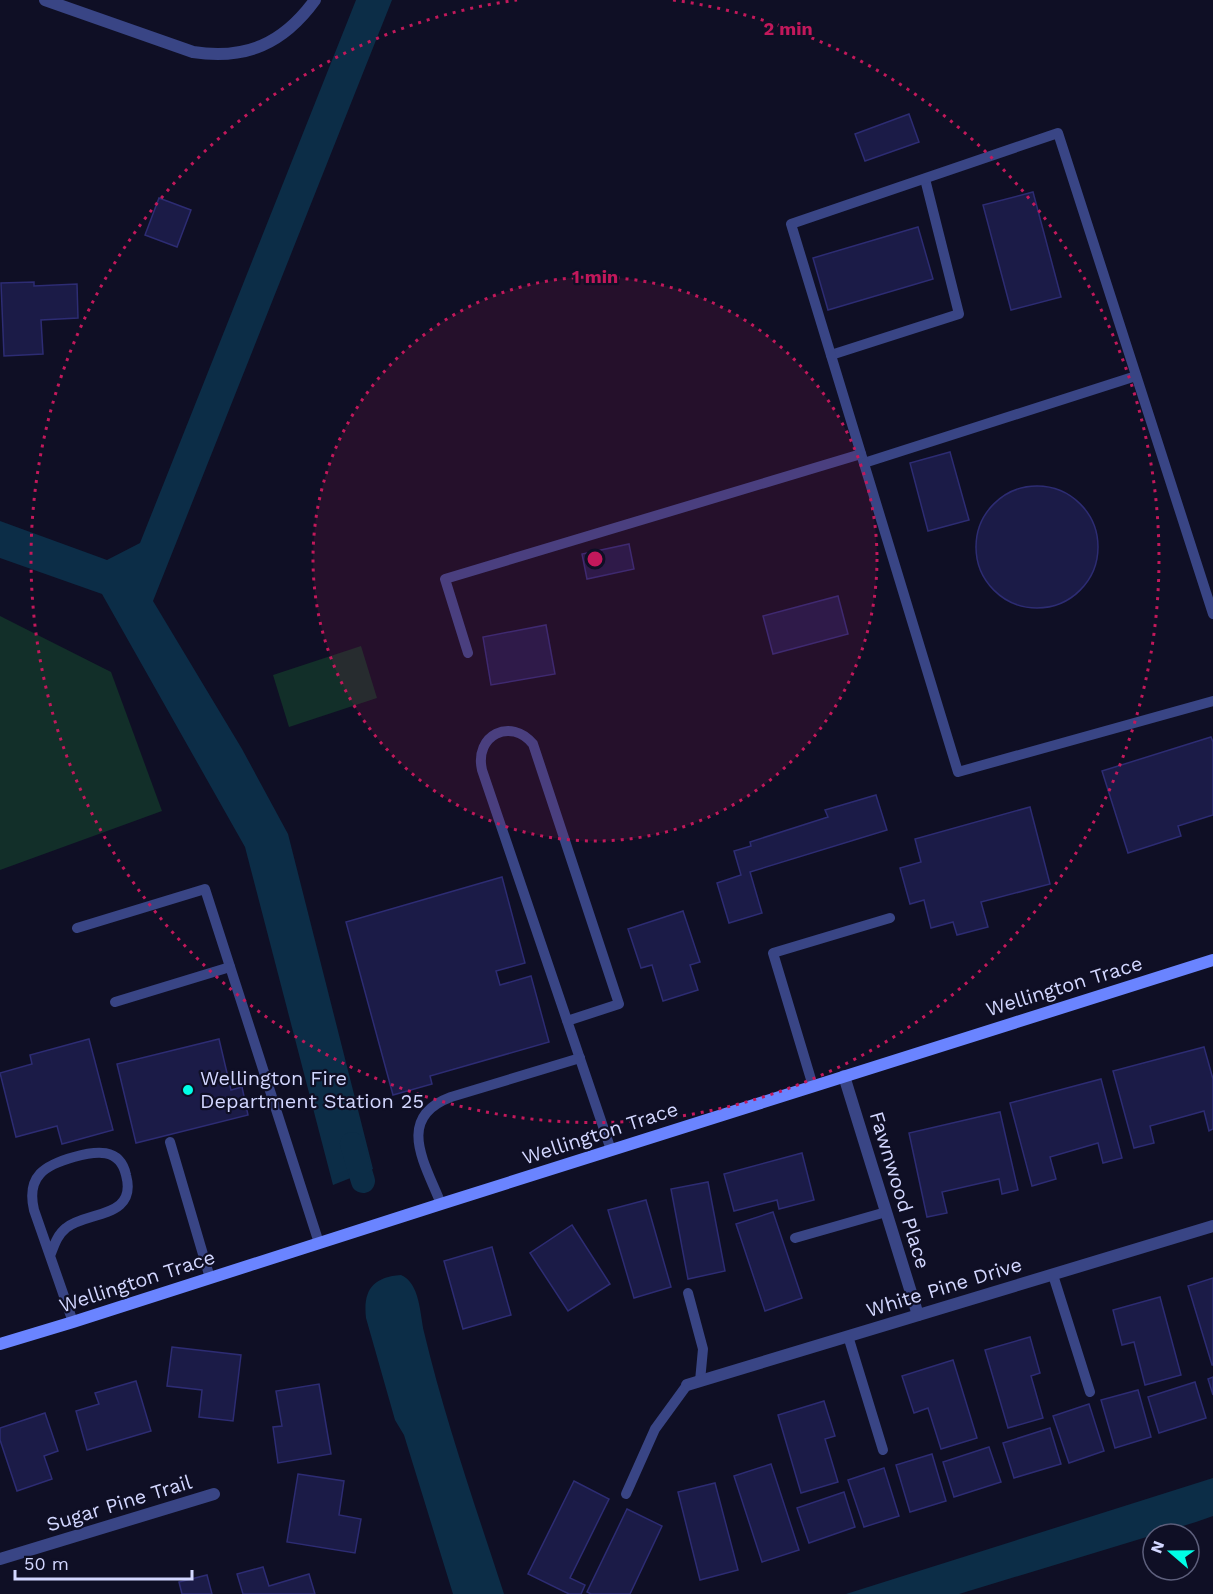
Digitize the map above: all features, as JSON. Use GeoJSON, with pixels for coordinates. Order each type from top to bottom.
{"type":"FeatureCollection","features":[{"type":"Feature","properties":{"kind":"street"},"geometry":{"type":"LineString","coordinates":[[45,0],[193,52],[211,55],[242,52],[276,39],[292,28],[315,0]]}},
{"type":"Feature","properties":{"kind":"street","name":"Wellington Trace"},"geometry":{"type":"LineString","coordinates":[[0,1344],[1213,960]]}},
{"type":"Feature","properties":{"kind":"street","name":"Fawnwood Place"},"geometry":{"type":"LineString","coordinates":[[844,1076],[918,1315]]}},
{"type":"Feature","properties":{"kind":"street","name":"White Pine Drive"},"geometry":{"type":"LineString","coordinates":[[687,1385],[1213,1226]]}},
{"type":"Feature","properties":{"kind":"street","name":"Sugar Pine Trail"},"geometry":{"type":"LineString","coordinates":[[0,1559],[214,1494]]}},
{"type":"Feature","properties":{"kind":"lane"},"geometry":{"type":"LineString","coordinates":[[1213,614],[1058,134],[791,224],[958,772],[1213,701]]}},
{"type":"Feature","properties":{"kind":"lane"},"geometry":{"type":"LineString","coordinates":[[831,356],[959,314],[925,178]]}},
{"type":"Feature","properties":{"kind":"lane"},"geometry":{"type":"LineString","coordinates":[[468,653],[444,579],[862,459],[1136,376]]}},
{"type":"Feature","properties":{"kind":"lane"},"geometry":{"type":"LineString","coordinates":[[567,1021],[619,1004],[533,744],[519,732],[501,732],[485,742],[480,760],[482,770],[567,1021],[580,1058],[611,1150]]}},
{"type":"Feature","properties":{"kind":"lane"},"geometry":{"type":"LineString","coordinates":[[77,928],[205,889],[319,1243]]}},
{"type":"Feature","properties":{"kind":"lane"},"geometry":{"type":"LineString","coordinates":[[813,1086],[773,953],[890,918]]}},
{"type":"Feature","properties":{"kind":"lane"},"geometry":{"type":"LineString","coordinates":[[115,1002],[230,967]]}},
{"type":"Feature","properties":{"kind":"lane"},"geometry":{"type":"LineString","coordinates":[[441,1204],[418,1147],[421,1121],[429,1110],[438,1102],[451,1097],[580,1058]]}},
{"type":"Feature","properties":{"kind":"lane"},"geometry":{"type":"LineString","coordinates":[[170,1142],[210,1278]]}},
{"type":"Feature","properties":{"kind":"lane"},"geometry":{"type":"LineString","coordinates":[[50,1256],[59,1234],[67,1226],[112,1211],[126,1195],[128,1184],[126,1173],[121,1163],[113,1156],[92,1151],[54,1162],[37,1177],[32,1199],[50,1256],[73,1322]]}},
{"type":"Feature","properties":{"kind":"lane"},"geometry":{"type":"LineString","coordinates":[[795,1238],[886,1212]]}},
{"type":"Feature","properties":{"kind":"lane"},"geometry":{"type":"LineString","coordinates":[[1053,1275],[1090,1392]]}},
{"type":"Feature","properties":{"kind":"lane"},"geometry":{"type":"LineString","coordinates":[[688,1293],[703,1349],[700,1381]]}},
{"type":"Feature","properties":{"kind":"lane"},"geometry":{"type":"LineString","coordinates":[[848,1336],[883,1450]]}},
{"type":"Feature","properties":{"kind":"lane"},"geometry":{"type":"LineString","coordinates":[[626,1494],[655,1429],[687,1385]]}},
{"type":"Feature","properties":{"kind":"green space"},"geometry":{"type":"Polygon","coordinates":[[[0,616],[111,672],[162,811],[0,870],[0,616]]]}},
{"type":"Feature","properties":{"kind":"green space"},"geometry":{"type":"Polygon","coordinates":[[[361,646],[377,698],[289,727],[273,675],[361,646]]]}},
{"type":"Feature","properties":{"kind":"water"},"geometry":{"type":"Polygon","coordinates":[[[356,0],[392,0],[153,601],[242,749],[288,834],[373,1169],[333,1185],[245,847],[102,594],[0,558],[0,521],[107,560],[140,543],[356,0]]]}},
{"type":"Feature","properties":{"kind":"water"},"geometry":{"type":"Polygon","coordinates":[[[401,1275],[407,1279],[416,1292],[441,1398],[504,1594],[453,1594],[404,1435],[395,1420],[365,1308],[368,1293],[376,1282],[401,1275]]]}},
{"type":"Feature","properties":{"kind":"water"},"geometry":{"type":"Polygon","coordinates":[[[1213,1478],[1213,1516],[1196,1522],[1141,1522],[1141,1539],[959,1594],[846,1594],[1213,1478]]]}},
{"type":"Feature","properties":{"kind":"building"},"geometry":{"type":"Polygon","coordinates":[[[909,114],[919,142],[865,161],[855,134],[909,114]]]}},
{"type":"Feature","properties":{"kind":"building"},"geometry":{"type":"Polygon","coordinates":[[[1033,192],[1061,297],[1011,310],[983,205],[1033,192]]]}},
{"type":"Feature","properties":{"kind":"building"},"geometry":{"type":"Polygon","coordinates":[[[159,198],[191,210],[177,247],[145,235],[159,198]]]}},
{"type":"Feature","properties":{"kind":"building"},"geometry":{"type":"Polygon","coordinates":[[[918,227],[933,279],[828,310],[813,258],[918,227]]]}},
{"type":"Feature","properties":{"kind":"building"},"geometry":{"type":"Polygon","coordinates":[[[34,282],[34,286],[77,284],[78,318],[41,320],[43,354],[4,356],[1,283],[34,282]]]}},
{"type":"Feature","properties":{"kind":"building"},"geometry":{"type":"Polygon","coordinates":[[[950,452],[969,520],[928,531],[910,463],[950,452]]]}},
{"type":"Feature","properties":{"kind":"building"},"geometry":{"type":"Polygon","coordinates":[[[1037,486],[1060,491],[1080,504],[1093,524],[1098,547],[1093,570],[1080,590],[1060,603],[1037,608],[1014,603],[994,590],[981,570],[976,547],[981,524],[994,504],[1014,491],[1037,486]]]}},
{"type":"Feature","properties":{"kind":"building"},"geometry":{"type":"Polygon","coordinates":[[[629,544],[634,569],[587,579],[582,554],[629,544]]]}},
{"type":"Feature","properties":{"kind":"building"},"geometry":{"type":"Polygon","coordinates":[[[838,596],[848,634],[773,654],[763,616],[838,596]]]}},
{"type":"Feature","properties":{"kind":"building"},"geometry":{"type":"Polygon","coordinates":[[[546,625],[555,674],[491,685],[483,637],[546,625]]]}},
{"type":"Feature","properties":{"kind":"building"},"geometry":{"type":"Polygon","coordinates":[[[1211,737],[1213,742],[1213,815],[1178,826],[1181,836],[1128,853],[1102,771],[1211,737]]]}},
{"type":"Feature","properties":{"kind":"building"},"geometry":{"type":"Polygon","coordinates":[[[876,795],[887,830],[750,872],[762,913],[729,923],[717,883],[741,875],[734,851],[751,846],[750,842],[828,817],[825,810],[876,795]]]}},
{"type":"Feature","properties":{"kind":"building"},"geometry":{"type":"Polygon","coordinates":[[[1030,807],[1050,884],[981,902],[988,927],[957,935],[953,922],[931,928],[924,900],[910,904],[900,868],[921,862],[915,839],[1030,807]]]}},
{"type":"Feature","properties":{"kind":"building"},"geometry":{"type":"Polygon","coordinates":[[[502,877],[525,963],[496,971],[500,985],[531,976],[549,1042],[430,1076],[432,1084],[393,1095],[346,922],[502,877]]]}},
{"type":"Feature","properties":{"kind":"building"},"geometry":{"type":"Polygon","coordinates":[[[683,911],[700,962],[690,965],[698,990],[663,1001],[652,965],[641,968],[628,929],[683,911]]]}},
{"type":"Feature","properties":{"kind":"building"},"geometry":{"type":"Polygon","coordinates":[[[89,1039],[113,1130],[62,1144],[57,1126],[16,1137],[0,1073],[32,1064],[30,1055],[89,1039]]]}},
{"type":"Feature","properties":{"kind":"building"},"geometry":{"type":"Polygon","coordinates":[[[219,1039],[231,1090],[242,1087],[248,1115],[136,1143],[117,1064],[219,1039]]]}},
{"type":"Feature","properties":{"kind":"building"},"geometry":{"type":"Polygon","coordinates":[[[1204,1047],[1213,1079],[1213,1129],[1209,1131],[1204,1111],[1150,1126],[1154,1143],[1134,1148],[1113,1071],[1204,1047]]]}},
{"type":"Feature","properties":{"kind":"building"},"geometry":{"type":"Polygon","coordinates":[[[1101,1079],[1122,1158],[1103,1163],[1098,1143],[1050,1157],[1056,1179],[1032,1186],[1010,1103],[1101,1079]]]}},
{"type":"Feature","properties":{"kind":"building"},"geometry":{"type":"Polygon","coordinates":[[[1000,1112],[1018,1190],[1002,1194],[999,1179],[942,1192],[947,1213],[927,1217],[909,1133],[1000,1112]]]}},
{"type":"Feature","properties":{"kind":"building"},"geometry":{"type":"Polygon","coordinates":[[[802,1153],[814,1200],[779,1209],[777,1200],[734,1211],[724,1174],[802,1153]]]}},
{"type":"Feature","properties":{"kind":"building"},"geometry":{"type":"Polygon","coordinates":[[[708,1182],[725,1271],[688,1279],[671,1189],[708,1182]]]}},
{"type":"Feature","properties":{"kind":"building"},"geometry":{"type":"Polygon","coordinates":[[[646,1200],[671,1287],[634,1298],[608,1210],[646,1200]]]}},
{"type":"Feature","properties":{"kind":"building"},"geometry":{"type":"Polygon","coordinates":[[[773,1212],[802,1298],[765,1311],[736,1224],[773,1212]]]}},
{"type":"Feature","properties":{"kind":"building"},"geometry":{"type":"Polygon","coordinates":[[[572,1225],[610,1284],[568,1311],[530,1253],[572,1225]]]}},
{"type":"Feature","properties":{"kind":"building"},"geometry":{"type":"Polygon","coordinates":[[[492,1247],[511,1315],[463,1329],[444,1261],[492,1247]]]}},
{"type":"Feature","properties":{"kind":"building"},"geometry":{"type":"Polygon","coordinates":[[[1213,1278],[1213,1365],[1212,1365],[1188,1286],[1213,1278]]]}},
{"type":"Feature","properties":{"kind":"building"},"geometry":{"type":"Polygon","coordinates":[[[1160,1297],[1181,1375],[1145,1385],[1134,1342],[1122,1345],[1113,1310],[1160,1297]]]}},
{"type":"Feature","properties":{"kind":"building"},"geometry":{"type":"Polygon","coordinates":[[[1030,1337],[1040,1373],[1031,1376],[1043,1418],[1008,1428],[985,1350],[1030,1337]]]}},
{"type":"Feature","properties":{"kind":"building"},"geometry":{"type":"Polygon","coordinates":[[[172,1347],[241,1355],[233,1421],[199,1417],[202,1390],[167,1386],[172,1347]]]}},
{"type":"Feature","properties":{"kind":"building"},"geometry":{"type":"Polygon","coordinates":[[[953,1360],[977,1438],[941,1449],[928,1408],[914,1413],[902,1376],[953,1360]]]}},
{"type":"Feature","properties":{"kind":"building"},"geometry":{"type":"Polygon","coordinates":[[[1213,1377],[1213,1395],[1208,1379],[1213,1377]]]}},
{"type":"Feature","properties":{"kind":"building"},"geometry":{"type":"Polygon","coordinates":[[[136,1381],[151,1431],[87,1450],[76,1411],[99,1404],[95,1393],[136,1381]]]}},
{"type":"Feature","properties":{"kind":"building"},"geometry":{"type":"Polygon","coordinates":[[[1195,1382],[1206,1418],[1159,1433],[1148,1397],[1195,1382]]]}},
{"type":"Feature","properties":{"kind":"building"},"geometry":{"type":"Polygon","coordinates":[[[319,1384],[331,1454],[278,1463],[273,1427],[282,1426],[276,1391],[319,1384]]]}},
{"type":"Feature","properties":{"kind":"building"},"geometry":{"type":"Polygon","coordinates":[[[1138,1390],[1151,1437],[1115,1448],[1101,1400],[1138,1390]]]}},
{"type":"Feature","properties":{"kind":"building"},"geometry":{"type":"Polygon","coordinates":[[[824,1401],[835,1436],[825,1439],[838,1482],[801,1493],[778,1415],[824,1401]]]}},
{"type":"Feature","properties":{"kind":"building"},"geometry":{"type":"Polygon","coordinates":[[[1089,1404],[1104,1451],[1069,1463],[1053,1416],[1089,1404]]]}},
{"type":"Feature","properties":{"kind":"building"},"geometry":{"type":"Polygon","coordinates":[[[45,1413],[58,1451],[44,1456],[52,1479],[17,1491],[0,1440],[0,1428],[45,1413]]]}},
{"type":"Feature","properties":{"kind":"building"},"geometry":{"type":"Polygon","coordinates":[[[1050,1428],[1061,1464],[1014,1478],[1003,1443],[1050,1428]]]}},
{"type":"Feature","properties":{"kind":"building"},"geometry":{"type":"Polygon","coordinates":[[[989,1447],[1001,1482],[954,1497],[943,1462],[989,1447]]]}},
{"type":"Feature","properties":{"kind":"building"},"geometry":{"type":"Polygon","coordinates":[[[932,1454],[946,1501],[910,1512],[896,1465],[932,1454]]]}},
{"type":"Feature","properties":{"kind":"building"},"geometry":{"type":"Polygon","coordinates":[[[771,1464],[799,1550],[762,1562],[734,1476],[771,1464]]]}},
{"type":"Feature","properties":{"kind":"building"},"geometry":{"type":"Polygon","coordinates":[[[884,1468],[899,1516],[864,1527],[848,1480],[884,1468]]]}},
{"type":"Feature","properties":{"kind":"building"},"geometry":{"type":"Polygon","coordinates":[[[298,1474],[344,1481],[339,1515],[361,1519],[355,1553],[287,1542],[298,1474]]]}},
{"type":"Feature","properties":{"kind":"building"},"geometry":{"type":"Polygon","coordinates":[[[574,1481],[609,1499],[570,1578],[585,1585],[581,1594],[569,1594],[528,1574],[574,1481]]]}},
{"type":"Feature","properties":{"kind":"building"},"geometry":{"type":"Polygon","coordinates":[[[715,1483],[738,1570],[700,1580],[678,1492],[715,1483]]]}},
{"type":"Feature","properties":{"kind":"building"},"geometry":{"type":"Polygon","coordinates":[[[844,1492],[855,1527],[809,1543],[797,1508],[844,1492]]]}},
{"type":"Feature","properties":{"kind":"building"},"geometry":{"type":"Polygon","coordinates":[[[627,1509],[662,1526],[630,1594],[591,1594],[587,1592],[627,1509]]]}},
{"type":"Feature","properties":{"kind":"building"},"geometry":{"type":"Polygon","coordinates":[[[263,1567],[269,1586],[309,1574],[315,1594],[243,1594],[237,1574],[263,1567]]]}},
{"type":"Feature","properties":{"kind":"building"},"geometry":{"type":"Polygon","coordinates":[[[207,1575],[212,1594],[182,1594],[179,1582],[207,1575]]]}},
{"type":"Feature","properties":{"kind":"waterway"},"geometry":{"type":"LineString","coordinates":[[352,1144],[363,1181]]}},
{"type":"Feature","properties":{"kind":"place","name":"Wellington Fire Department Station 25"},"geometry":{"type":"Point","coordinates":[188,1090]}}]}
